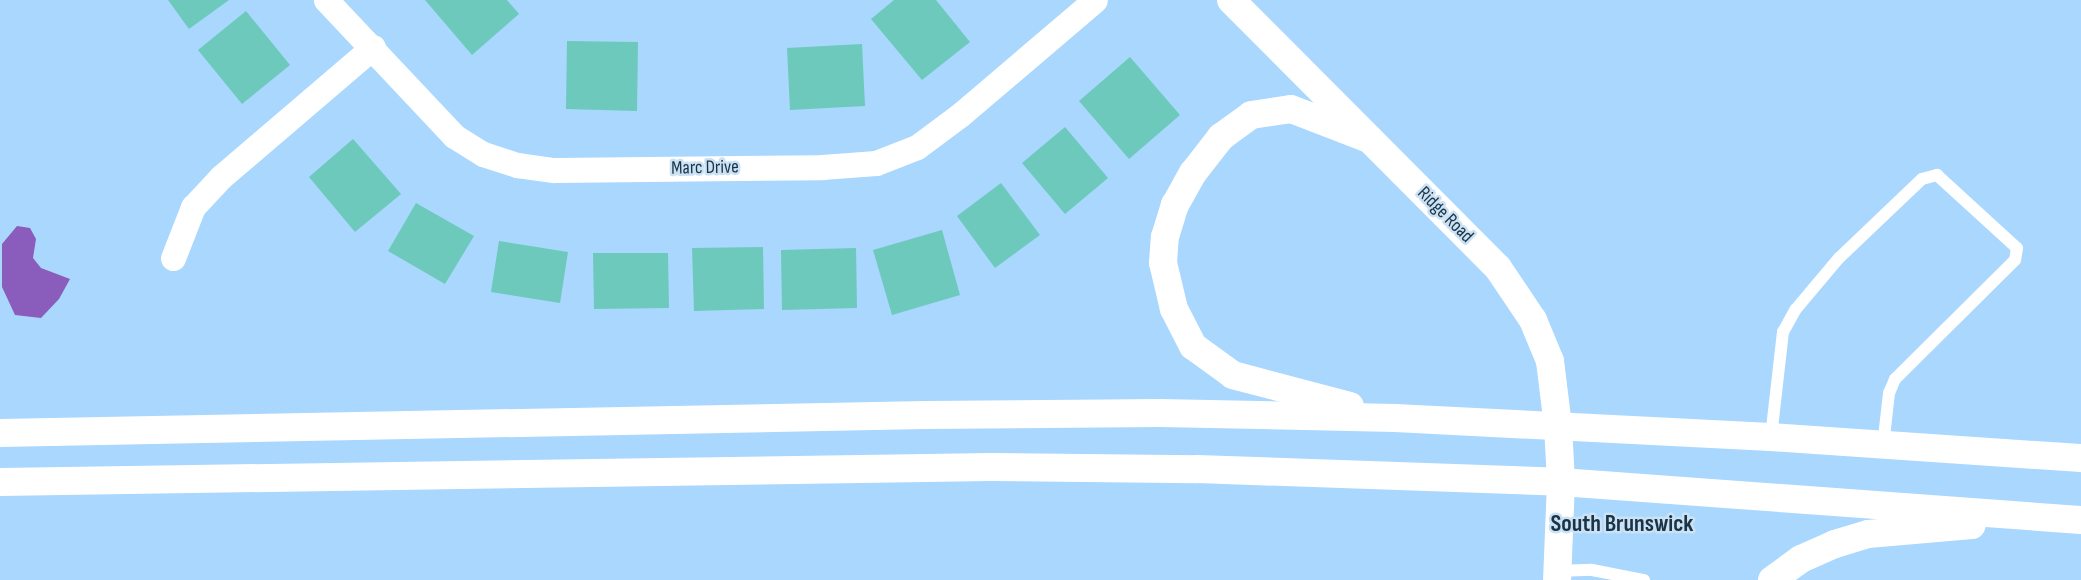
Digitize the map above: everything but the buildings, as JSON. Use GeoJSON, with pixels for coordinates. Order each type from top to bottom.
{"type":"FeatureCollection","features":[{"type":"Feature","properties":{"kind":"main road","name":"Ridge Road"},"geometry":{"type":"LineString","coordinates":[[1232,0],[1498,268],[1518,294],[1533,320],[1550,361],[1558,426],[1561,482],[1557,575]]}},
{"type":"Feature","properties":{"kind":"main road"},"geometry":{"type":"LineString","coordinates":[[1369,139],[1291,109],[1250,115],[1221,137],[1193,173],[1175,205],[1165,237],[1163,263],[1174,309],[1193,346],[1233,374],[1395,418]]}},
{"type":"Feature","properties":{"kind":"main road"},"geometry":{"type":"LineString","coordinates":[[0,433],[935,414],[1160,413],[1395,418],[1770,438],[2081,458]]}},
{"type":"Feature","properties":{"kind":"main road"},"geometry":{"type":"LineString","coordinates":[[0,482],[991,467],[1198,469],[1561,482],[2081,522]]}},
{"type":"Feature","properties":{"kind":"main road"},"geometry":{"type":"LineString","coordinates":[[1772,580],[1800,560],[1835,544],[1868,534],[1991,524],[2081,522]]}},
{"type":"Feature","properties":{"kind":"street","name":"Marc Drive"},"geometry":{"type":"LineString","coordinates":[[326,0],[373,46],[423,107],[454,136],[482,154],[517,165],[554,170],[822,167],[876,163],[917,147],[960,115],[1095,0]]}},
{"type":"Feature","properties":{"kind":"street"},"geometry":{"type":"LineString","coordinates":[[173,258],[193,207],[220,177],[373,46]]}},
{"type":"Feature","properties":{"kind":"lane"},"geometry":{"type":"LineString","coordinates":[[1770,438],[1783,332],[1796,309],[1839,258],[1922,179],[1938,175],[2017,248],[2015,260],[1895,379],[1889,392],[1883,446]]}},
{"type":"Feature","properties":{"kind":"lane"},"geometry":{"type":"LineString","coordinates":[[1557,575],[1592,570],[1644,580]]}},
{"type":"Feature","properties":{"kind":"shaded area"},"geometry":{"type":"Polygon","coordinates":[[[17,226],[30,228],[36,239],[33,258],[41,268],[70,279],[59,299],[41,318],[15,315],[2,287],[2,244],[17,226]]]}},
{"type":"Feature","properties":{"kind":"district","name":"South Brunswick"},"geometry":{"type":"Point","coordinates":[1622,524]}}]}
